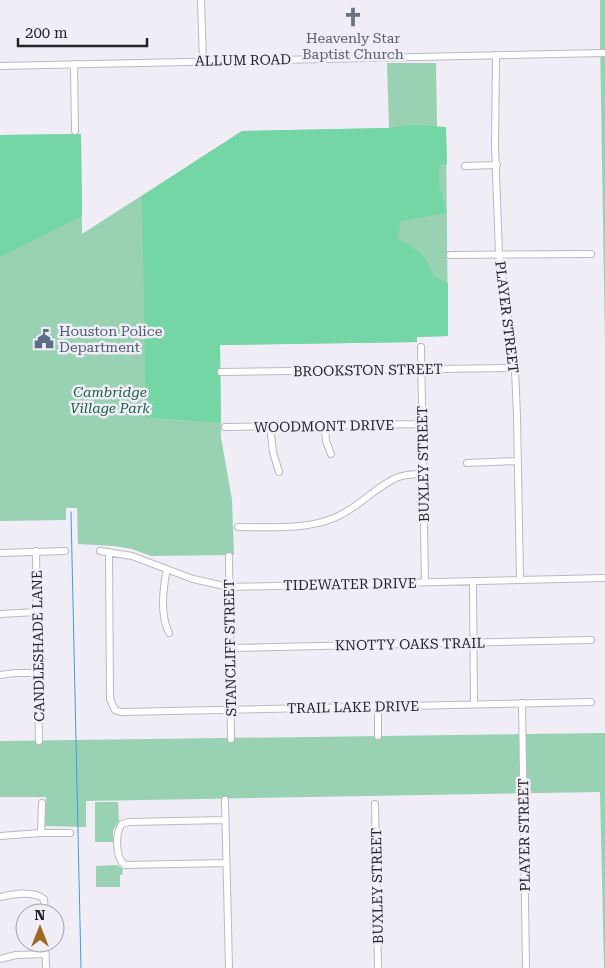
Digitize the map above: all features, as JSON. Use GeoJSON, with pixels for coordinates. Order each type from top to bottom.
{"type":"FeatureCollection","features":[{"type":"Feature","properties":{"kind":"street"},"geometry":{"type":"LineString","coordinates":[[201,0],[204,61]]}},
{"type":"Feature","properties":{"kind":"street","name":"ALLUM ROAD"},"geometry":{"type":"LineString","coordinates":[[0,66],[605,53]]}},
{"type":"Feature","properties":{"kind":"street","name":"PLAYER STREET"},"geometry":{"type":"LineString","coordinates":[[496,55],[495,146],[499,254],[515,368],[520,579]]}},
{"type":"Feature","properties":{"kind":"street"},"geometry":{"type":"LineString","coordinates":[[74,64],[75,131]]}},
{"type":"Feature","properties":{"kind":"street"},"geometry":{"type":"LineString","coordinates":[[465,166],[497,165]]}},
{"type":"Feature","properties":{"kind":"street"},"geometry":{"type":"LineString","coordinates":[[450,255],[592,254]]}},
{"type":"Feature","properties":{"kind":"street","name":"BUXLEY STREET"},"geometry":{"type":"LineString","coordinates":[[421,347],[425,582]]}},
{"type":"Feature","properties":{"kind":"street","name":"BROOKSTON STREET"},"geometry":{"type":"LineString","coordinates":[[221,372],[515,368]]}},
{"type":"Feature","properties":{"kind":"street","name":"WOODMONT DRIVE"},"geometry":{"type":"LineString","coordinates":[[225,427],[422,424]]}},
{"type":"Feature","properties":{"kind":"street"},"geometry":{"type":"LineString","coordinates":[[270,426],[273,452],[279,472]]}},
{"type":"Feature","properties":{"kind":"street"},"geometry":{"type":"LineString","coordinates":[[325,426],[326,441],[331,454]]}},
{"type":"Feature","properties":{"kind":"street"},"geometry":{"type":"LineString","coordinates":[[467,462],[518,461]]}},
{"type":"Feature","properties":{"kind":"street"},"geometry":{"type":"LineString","coordinates":[[238,527],[300,526],[335,518],[397,478],[408,474],[423,474]]}},
{"type":"Feature","properties":{"kind":"street"},"geometry":{"type":"LineString","coordinates":[[0,553],[65,551]]}},
{"type":"Feature","properties":{"kind":"street","name":"TIDEWATER DRIVE"},"geometry":{"type":"LineString","coordinates":[[100,551],[132,556],[193,579],[229,587],[605,578]]}},
{"type":"Feature","properties":{"kind":"street","name":"CANDLESHADE LANE"},"geometry":{"type":"LineString","coordinates":[[36,552],[39,740]]}},
{"type":"Feature","properties":{"kind":"street","name":"TRAIL LAKE DRIVE"},"geometry":{"type":"LineString","coordinates":[[108,552],[110,699],[115,710],[121,712],[591,702]]}},
{"type":"Feature","properties":{"kind":"street","name":"STANCLIFF STREET"},"geometry":{"type":"LineString","coordinates":[[228,556],[231,740]]}},
{"type":"Feature","properties":{"kind":"street"},"geometry":{"type":"LineString","coordinates":[[166,569],[163,592],[165,625],[169,633]]}},
{"type":"Feature","properties":{"kind":"street"},"geometry":{"type":"LineString","coordinates":[[473,581],[474,704]]}},
{"type":"Feature","properties":{"kind":"street"},"geometry":{"type":"LineString","coordinates":[[0,614],[37,612]]}},
{"type":"Feature","properties":{"kind":"street","name":"KNOTTY OAKS TRAIL"},"geometry":{"type":"LineString","coordinates":[[230,648],[591,640]]}},
{"type":"Feature","properties":{"kind":"street"},"geometry":{"type":"LineString","coordinates":[[0,675],[38,673]]}},
{"type":"Feature","properties":{"kind":"street","name":"PLAYER STREET"},"geometry":{"type":"LineString","coordinates":[[522,703],[526,968]]}},
{"type":"Feature","properties":{"kind":"street"},"geometry":{"type":"LineString","coordinates":[[378,706],[378,736]]}},
{"type":"Feature","properties":{"kind":"street"},"geometry":{"type":"LineString","coordinates":[[225,800],[229,968]]}},
{"type":"Feature","properties":{"kind":"street"},"geometry":{"type":"LineString","coordinates":[[41,833],[42,803]]}},
{"type":"Feature","properties":{"kind":"street","name":"BUXLEY STREET"},"geometry":{"type":"LineString","coordinates":[[375,804],[378,968]]}},
{"type":"Feature","properties":{"kind":"street"},"geometry":{"type":"LineString","coordinates":[[225,820],[124,824],[120,826],[118,832],[118,855],[123,863],[130,865],[226,863]]}},
{"type":"Feature","properties":{"kind":"street"},"geometry":{"type":"LineString","coordinates":[[0,836],[70,833]]}},
{"type":"Feature","properties":{"kind":"street"},"geometry":{"type":"LineString","coordinates":[[0,897],[25,894],[39,896],[44,899],[44,903]]}},
{"type":"Feature","properties":{"kind":"street"},"geometry":{"type":"LineString","coordinates":[[0,959],[16,955],[46,954],[46,968]]}},
{"type":"Feature","properties":{"kind":"green space"},"geometry":{"type":"Polygon","coordinates":[[[600,0],[605,0],[605,343],[600,42],[600,0]]]}},
{"type":"Feature","properties":{"kind":"green space","name":"Cambridge Village Park"},"geometry":{"type":"Polygon","coordinates":[[[387,63],[436,63],[437,127],[446,127],[448,336],[417,337],[417,342],[220,345],[221,437],[232,500],[234,555],[151,556],[132,549],[114,546],[78,544],[77,508],[66,508],[66,520],[0,521],[0,135],[81,134],[82,234],[242,131],[389,128],[387,63]]]}},
{"type":"Feature","properties":{"kind":"green space"},"geometry":{"type":"Polygon","coordinates":[[[413,125],[446,127],[447,164],[439,165],[439,184],[447,213],[401,221],[398,239],[420,253],[428,263],[433,276],[448,283],[448,336],[417,337],[417,342],[220,345],[221,423],[146,417],[142,196],[242,131],[389,128],[413,125]]]}},
{"type":"Feature","properties":{"kind":"green space"},"geometry":{"type":"Polygon","coordinates":[[[81,134],[82,216],[0,257],[0,135],[81,134]]]}},
{"type":"Feature","properties":{"kind":"green space"},"geometry":{"type":"Polygon","coordinates":[[[605,733],[605,968],[600,792],[86,801],[86,827],[44,826],[46,797],[0,797],[0,741],[605,733]]]}},
{"type":"Feature","properties":{"kind":"green space"},"geometry":{"type":"Polygon","coordinates":[[[95,802],[118,802],[119,821],[113,830],[113,842],[95,842],[95,802]]]}},
{"type":"Feature","properties":{"kind":"green space"},"geometry":{"type":"Polygon","coordinates":[[[117,865],[123,869],[122,875],[120,875],[120,887],[96,887],[96,866],[117,865]]]}},
{"type":"Feature","properties":{"kind":"waterway"},"geometry":{"type":"LineString","coordinates":[[71,512],[81,968]]}},
{"type":"Feature","properties":{"kind":"place","name":"Heavenly Star Baptist Church"},"geometry":{"type":"Point","coordinates":[353,17]}},
{"type":"Feature","properties":{"kind":"place","name":"Houston Police Department"},"geometry":{"type":"Point","coordinates":[44,339]}}]}
